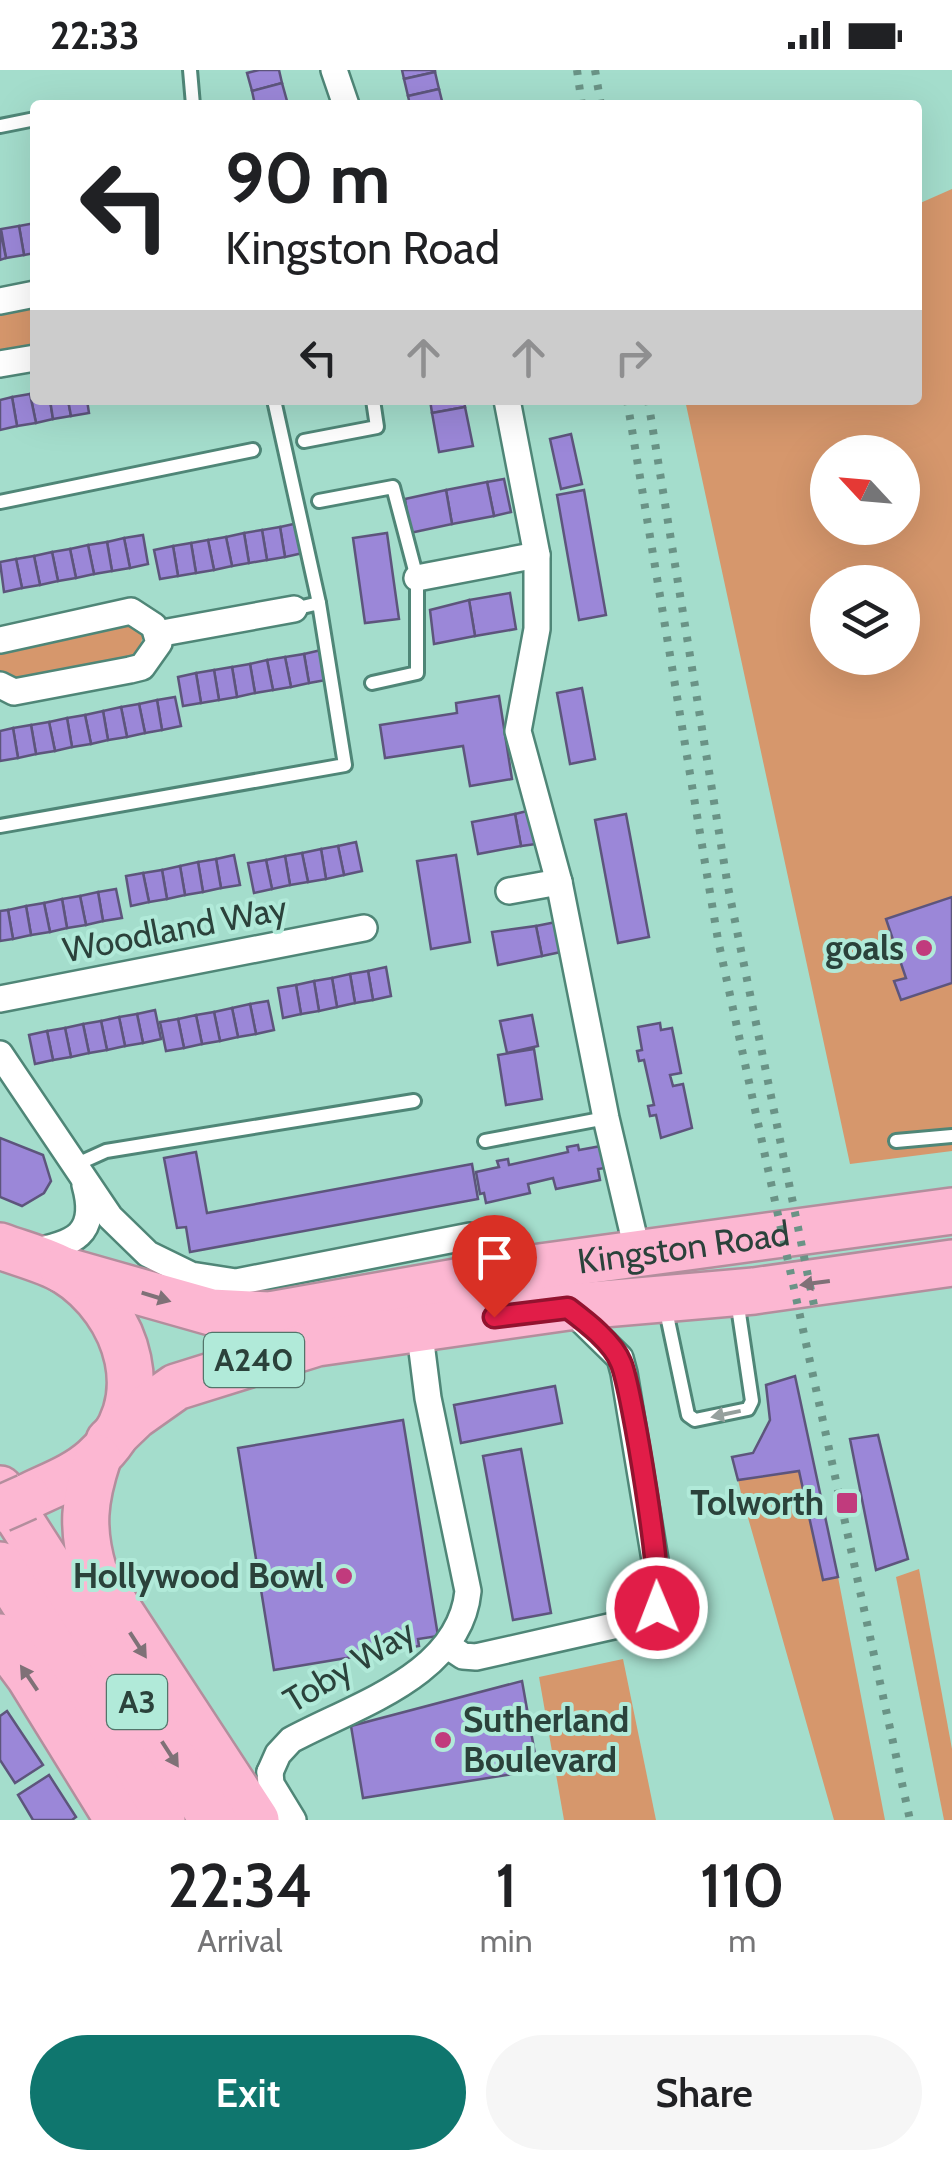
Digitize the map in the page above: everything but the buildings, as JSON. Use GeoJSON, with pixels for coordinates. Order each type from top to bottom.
{"type":"FeatureCollection","features":[{"type":"Feature","properties":{"kind":"highway","name":"Kingston Road"},"geometry":{"type":"LineString","coordinates":[[63,1270],[173,1302],[252,1316],[638,1254],[952,1211]]}},
{"type":"Feature","properties":{"kind":"highway","name":"A240"},"geometry":{"type":"LineString","coordinates":[[9,1498],[103,1450],[129,1399],[128,1350],[111,1314],[63,1270],[10,1250]]}},
{"type":"Feature","properties":{"kind":"highway","name":"Kingston Road"},"geometry":{"type":"LineString","coordinates":[[103,1450],[156,1398],[210,1375],[316,1344],[568,1308],[946,1269]]}},
{"type":"Feature","properties":{"kind":"highway"},"geometry":{"type":"LineString","coordinates":[[103,1450],[83,1509],[84,1540],[94,1572],[213,1760],[256,1820]]}},
{"type":"Feature","properties":{"kind":"highway","name":"A3"},"geometry":{"type":"LineString","coordinates":[[9,1498],[213,1820]]}},
{"type":"Feature","properties":{"kind":"highway","name":"A3"},"geometry":{"type":"LineString","coordinates":[[0,1565],[162,1820]]}},
{"type":"Feature","properties":{"kind":"highway"},"geometry":{"type":"LineString","coordinates":[[0,1637],[29,1676],[118,1820]]}},
{"type":"Feature","properties":{"kind":"street"},"geometry":{"type":"LineString","coordinates":[[334,70],[344,100]]}},
{"type":"Feature","properties":{"kind":"street"},"geometry":{"type":"LineString","coordinates":[[0,302],[30,295]]}},
{"type":"Feature","properties":{"kind":"street"},"geometry":{"type":"LineString","coordinates":[[0,364],[30,359]]}},
{"type":"Feature","properties":{"kind":"street"},"geometry":{"type":"LineString","coordinates":[[508,405],[537,555],[537,629],[518,731],[559,882],[606,1118],[638,1254]]}},
{"type":"Feature","properties":{"kind":"street"},"geometry":{"type":"LineString","coordinates":[[417,578],[537,555]]}},
{"type":"Feature","properties":{"kind":"street"},"geometry":{"type":"LineString","coordinates":[[157,634],[307,606]]}},
{"type":"Feature","properties":{"kind":"street"},"geometry":{"type":"LineString","coordinates":[[0,640],[130,611],[146,618],[157,634],[156,650],[142,667],[14,692],[0,685]]}},
{"type":"Feature","properties":{"kind":"street"},"geometry":{"type":"LineString","coordinates":[[509,891],[559,882]]}},
{"type":"Feature","properties":{"kind":"street","name":"Woodland Way"},"geometry":{"type":"LineString","coordinates":[[0,999],[364,928]]}},
{"type":"Feature","properties":{"kind":"street"},"geometry":{"type":"LineString","coordinates":[[0,1054],[110,1217],[148,1254],[212,1280],[267,1278],[470,1236]]}},
{"type":"Feature","properties":{"kind":"street"},"geometry":{"type":"LineString","coordinates":[[10,1250],[67,1244],[82,1232],[90,1208],[79,1170]]}},
{"type":"Feature","properties":{"kind":"street"},"geometry":{"type":"LineString","coordinates":[[448,1646],[463,1656],[476,1656],[644,1619],[657,1608],[661,1596],[656,1560],[620,1358],[568,1308]]}},
{"type":"Feature","properties":{"kind":"street","name":"Toby Way"},"geometry":{"type":"LineString","coordinates":[[270,1772],[278,1754],[291,1740],[415,1674],[448,1646],[466,1614],[468,1590],[428,1398],[419,1327]]}},
{"type":"Feature","properties":{"kind":"street"},"geometry":{"type":"LineString","coordinates":[[213,1760],[270,1772],[271,1784],[293,1820]]}},
{"type":"Feature","properties":{"kind":"lane"},"geometry":{"type":"LineString","coordinates":[[190,70],[193,100]]}},
{"type":"Feature","properties":{"kind":"lane"},"geometry":{"type":"LineString","coordinates":[[0,126],[30,120]]}},
{"type":"Feature","properties":{"kind":"lane"},"geometry":{"type":"LineString","coordinates":[[0,826],[345,765],[307,606],[275,405]]}},
{"type":"Feature","properties":{"kind":"lane"},"geometry":{"type":"LineString","coordinates":[[304,442],[377,427],[374,405]]}},
{"type":"Feature","properties":{"kind":"lane"},"geometry":{"type":"LineString","coordinates":[[0,502],[254,450]]}},
{"type":"Feature","properties":{"kind":"lane"},"geometry":{"type":"LineString","coordinates":[[318,501],[393,487],[417,578],[418,673],[372,683]]}},
{"type":"Feature","properties":{"kind":"lane"},"geometry":{"type":"LineString","coordinates":[[79,1170],[106,1150],[414,1101]]}},
{"type":"Feature","properties":{"kind":"lane"},"geometry":{"type":"LineString","coordinates":[[485,1142],[606,1118]]}},
{"type":"Feature","properties":{"kind":"lane"},"geometry":{"type":"LineString","coordinates":[[896,1141],[952,1136]]}},
{"type":"Feature","properties":{"kind":"lane"},"geometry":{"type":"LineString","coordinates":[[664,1299],[688,1415],[695,1420],[748,1409],[752,1401],[736,1293]]}},
{"type":"Feature","properties":{"kind":"shaded area"},"geometry":{"type":"Polygon","coordinates":[[[952,189],[952,1151],[850,1164],[686,405],[922,405],[922,202],[952,189]]]}},
{"type":"Feature","properties":{"kind":"shaded area"},"geometry":{"type":"Polygon","coordinates":[[[30,302],[30,349],[0,355],[0,308],[30,302]]]}},
{"type":"Feature","properties":{"kind":"shaded area"},"geometry":{"type":"Polygon","coordinates":[[[124,619],[143,635],[140,648],[129,660],[16,681],[0,672],[0,653],[10,644],[124,619]]]}},
{"type":"Feature","properties":{"kind":"shaded area"},"geometry":{"type":"Polygon","coordinates":[[[799,1471],[822,1579],[838,1577],[885,1820],[834,1820],[738,1480],[799,1471]]]}},
{"type":"Feature","properties":{"kind":"shaded area"},"geometry":{"type":"Polygon","coordinates":[[[919,1569],[952,1749],[952,1820],[944,1820],[896,1577],[919,1569]]]}},
{"type":"Feature","properties":{"kind":"shaded area"},"geometry":{"type":"Polygon","coordinates":[[[623,1659],[656,1820],[564,1820],[539,1677],[623,1659]]]}},
{"type":"Feature","properties":{"kind":"railway"},"geometry":{"type":"LineString","coordinates":[[577,70],[581,100]]}},
{"type":"Feature","properties":{"kind":"railway"},"geometry":{"type":"LineString","coordinates":[[595,70],[600,100]]}},
{"type":"Feature","properties":{"kind":"railway"},"geometry":{"type":"LineString","coordinates":[[628,405],[718,940],[910,1820]]}},
{"type":"Feature","properties":{"kind":"railway"},"geometry":{"type":"LineString","coordinates":[[649,405],[728,887],[815,1310]]}},
{"type":"Feature","properties":{"kind":"place","name":"goals"},"geometry":{"type":"Point","coordinates":[924,948]}},
{"type":"Feature","properties":{"kind":"place","name":"Tolworth"},"geometry":{"type":"Point","coordinates":[847,1503]}},
{"type":"Feature","properties":{"kind":"place","name":"Hollywood Bowl"},"geometry":{"type":"Point","coordinates":[344,1576]}},
{"type":"Feature","properties":{"kind":"place","name":"Sutherland Boulevard"},"geometry":{"type":"Point","coordinates":[443,1740]}},
{"type":"Feature","properties":{"kind":"route"},"geometry":{"type":"LineString","coordinates":[[494,1317],[568,1308],[590,1324],[620,1358],[656,1560],[661,1596],[657,1608]]}}]}
